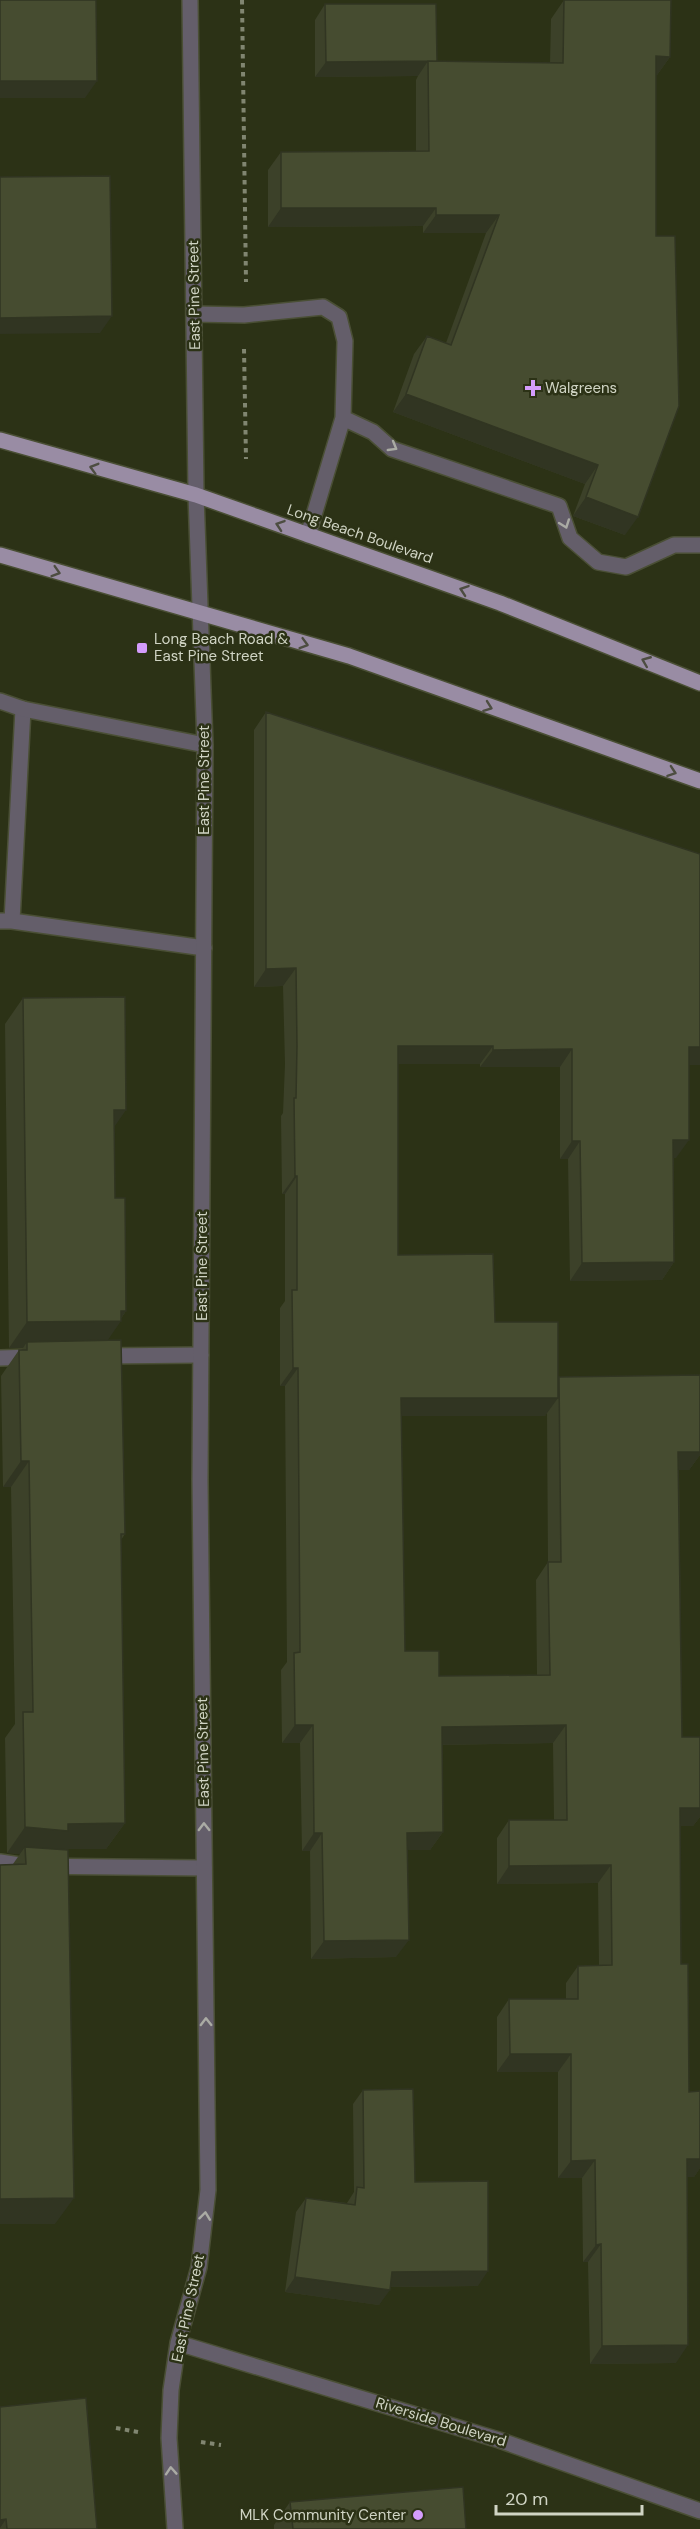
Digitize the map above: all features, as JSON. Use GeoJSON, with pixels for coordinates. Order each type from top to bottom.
{"type":"FeatureCollection","features":[{"type":"Feature","properties":{"kind":"main road","name":"Long Beach Boulevard"},"geometry":{"type":"LineString","coordinates":[[0,440],[196,495],[500,603],[700,683]]}},
{"type":"Feature","properties":{"kind":"main road"},"geometry":{"type":"LineString","coordinates":[[0,555],[349,656],[700,781]]}},
{"type":"Feature","properties":{"kind":"street","name":"East Pine Street"},"geometry":{"type":"LineString","coordinates":[[175,2529],[169,2438],[171,2390],[178,2343],[199,2267],[208,2190],[201,1355],[205,745],[196,495],[190,0]]}},
{"type":"Feature","properties":{"kind":"street"},"geometry":{"type":"LineString","coordinates":[[194,314],[244,315],[323,307],[339,317],[345,341],[343,418],[308,535]]}},
{"type":"Feature","properties":{"kind":"street"},"geometry":{"type":"LineString","coordinates":[[343,418],[373,432],[392,449],[559,506],[570,538],[598,562],[626,567],[674,545],[700,545]]}},
{"type":"Feature","properties":{"kind":"street"},"geometry":{"type":"LineString","coordinates":[[0,701],[23,709],[205,745]]}},
{"type":"Feature","properties":{"kind":"street"},"geometry":{"type":"LineString","coordinates":[[23,709],[6,921],[204,948]]}},
{"type":"Feature","properties":{"kind":"street"},"geometry":{"type":"LineString","coordinates":[[90,1356],[201,1355]]}},
{"type":"Feature","properties":{"kind":"street"},"geometry":{"type":"LineString","coordinates":[[0,1358],[45,1357]]}},
{"type":"Feature","properties":{"kind":"street"},"geometry":{"type":"LineString","coordinates":[[0,1862],[26,1866],[204,1868]]}},
{"type":"Feature","properties":{"kind":"street","name":"Riverside Boulevard"},"geometry":{"type":"LineString","coordinates":[[178,2343],[499,2440],[700,2511]]}},
{"type":"Feature","properties":{"kind":"path"},"geometry":{"type":"LineString","coordinates":[[242,0],[246,459]]}},
{"type":"Feature","properties":{"kind":"building"},"geometry":{"type":"Polygon","coordinates":[[[0,0],[96,0],[97,81],[0,81],[0,0]]]}},
{"type":"Feature","properties":{"kind":"building"},"geometry":{"type":"Polygon","coordinates":[[[564,0],[671,0],[670,57],[656,56],[656,236],[675,236],[679,406],[638,517],[586,497],[598,465],[406,394],[427,336],[451,345],[499,215],[436,215],[436,208],[281,208],[281,152],[429,151],[428,61],[563,63],[564,0]]]}},
{"type":"Feature","properties":{"kind":"building"},"geometry":{"type":"Polygon","coordinates":[[[325,4],[436,4],[437,61],[326,62],[325,4]]]}},
{"type":"Feature","properties":{"kind":"building"},"geometry":{"type":"Polygon","coordinates":[[[110,176],[112,316],[0,318],[0,177],[110,176]]]}},
{"type":"Feature","properties":{"kind":"building"},"geometry":{"type":"Polygon","coordinates":[[[266,712],[700,854],[700,1047],[689,1047],[689,1140],[673,1140],[674,1262],[582,1263],[580,1141],[572,1141],[572,1049],[493,1050],[493,1046],[398,1046],[398,1255],[493,1254],[495,1322],[558,1322],[558,1398],[401,1398],[405,1651],[439,1651],[439,1676],[550,1675],[548,1562],[561,1562],[559,1377],[700,1375],[700,1452],[678,1452],[682,1737],[700,1737],[700,1808],[680,1808],[681,1964],[688,1964],[689,2092],[700,2091],[700,2159],[687,2159],[688,2345],[602,2346],[601,2244],[596,2245],[595,2160],[571,2161],[571,2054],[510,2054],[509,1999],[578,1999],[578,1966],[612,1965],[611,1865],[509,1866],[509,1820],[567,1820],[566,1725],[442,1727],[443,1832],[407,1833],[409,1940],[324,1941],[322,1833],[314,1833],[313,1725],[295,1725],[294,1653],[300,1652],[298,1368],[293,1368],[292,1290],[297,1290],[294,1098],[296,1098],[297,1046],[296,968],[266,969],[266,712]]]}},
{"type":"Feature","properties":{"kind":"building"},"geometry":{"type":"Polygon","coordinates":[[[125,997],[126,1110],[114,1110],[115,1198],[125,1198],[126,1311],[121,1311],[121,1321],[27,1322],[23,998],[125,997]]]}},
{"type":"Feature","properties":{"kind":"building"},"geometry":{"type":"Polygon","coordinates":[[[121,1340],[125,1534],[121,1534],[125,1823],[68,1824],[68,1831],[25,1827],[23,1712],[33,1712],[29,1461],[21,1461],[19,1350],[27,1350],[27,1342],[121,1340]]]}},
{"type":"Feature","properties":{"kind":"building"},"geometry":{"type":"Polygon","coordinates":[[[25,1847],[68,1850],[74,2198],[0,2199],[0,1865],[26,1864],[25,1847]]]}},
{"type":"Feature","properties":{"kind":"building"},"geometry":{"type":"Polygon","coordinates":[[[413,2089],[415,2182],[488,2181],[488,2271],[392,2272],[390,2290],[295,2277],[306,2198],[355,2205],[357,2187],[364,2188],[363,2090],[413,2089]]]}},
{"type":"Feature","properties":{"kind":"building"},"geometry":{"type":"Polygon","coordinates":[[[86,2398],[97,2529],[7,2529],[6,2519],[0,2520],[0,2407],[86,2398]]]}},
{"type":"Feature","properties":{"kind":"building"},"geometry":{"type":"Polygon","coordinates":[[[463,2487],[466,2529],[293,2529],[290,2502],[463,2487]]]}},
{"type":"Feature","properties":{"kind":"place","name":"Walgreens"},"geometry":{"type":"Point","coordinates":[533,388]}},
{"type":"Feature","properties":{"kind":"place","name":"Long Beach Road & East Pine Street"},"geometry":{"type":"Point","coordinates":[142,648]}},
{"type":"Feature","properties":{"kind":"place","name":"MLK Community Center"},"geometry":{"type":"Point","coordinates":[418,2515]}}]}
